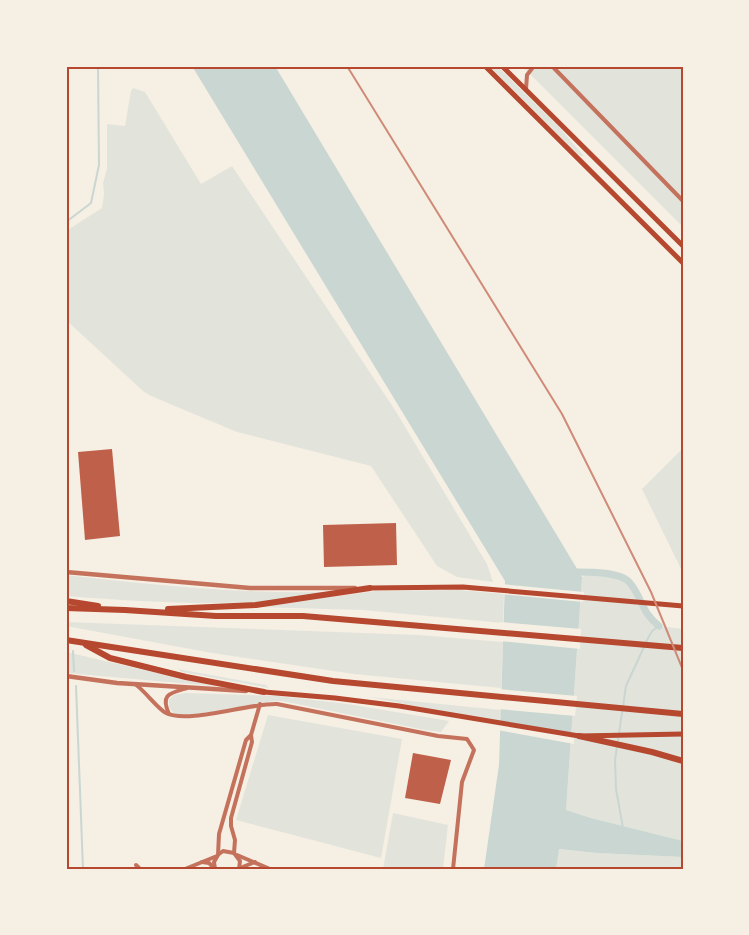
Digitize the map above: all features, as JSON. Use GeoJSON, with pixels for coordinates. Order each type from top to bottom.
{"type":"FeatureCollection","features":[{"type":"Feature","properties":{"kind":"highway"},"geometry":{"type":"LineString","coordinates":[[66,601],[125,610],[256,605],[370,588]]}},
{"type":"Feature","properties":{"kind":"highway"},"geometry":{"type":"LineString","coordinates":[[66,608],[216,616],[303,616],[683,648]]}},
{"type":"Feature","properties":{"kind":"highway"},"geometry":{"type":"LineString","coordinates":[[66,640],[333,681],[683,714]]}},
{"type":"Feature","properties":{"kind":"highway"},"geometry":{"type":"LineString","coordinates":[[83,643],[110,658],[186,677],[264,692]]}},
{"type":"Feature","properties":{"kind":"highway"},"geometry":{"type":"LineString","coordinates":[[579,736],[683,760]]}},
{"type":"Feature","properties":{"kind":"main road"},"geometry":{"type":"LineString","coordinates":[[485,66],[683,263]]}},
{"type":"Feature","properties":{"kind":"main road"},"geometry":{"type":"LineString","coordinates":[[502,66],[683,246]]}},
{"type":"Feature","properties":{"kind":"main road"},"geometry":{"type":"LineString","coordinates":[[370,588],[438,586],[491,589],[683,606]]}},
{"type":"Feature","properties":{"kind":"main road"},"geometry":{"type":"LineString","coordinates":[[264,692],[357,700],[579,736],[683,734]]}},
{"type":"Feature","properties":{"kind":"street"},"geometry":{"type":"LineString","coordinates":[[526,89],[527,75],[534,66]]}},
{"type":"Feature","properties":{"kind":"street"},"geometry":{"type":"LineString","coordinates":[[552,66],[683,201]]}},
{"type":"Feature","properties":{"kind":"street"},"geometry":{"type":"LineString","coordinates":[[66,572],[250,588],[370,588]]}},
{"type":"Feature","properties":{"kind":"street"},"geometry":{"type":"LineString","coordinates":[[66,676],[135,684],[264,692]]}},
{"type":"Feature","properties":{"kind":"street"},"geometry":{"type":"LineString","coordinates":[[135,684],[162,710],[170,714],[188,716],[260,704],[287,705],[414,731],[467,739],[474,753],[462,782],[453,869]]}},
{"type":"Feature","properties":{"kind":"street"},"geometry":{"type":"LineString","coordinates":[[170,714],[165,704],[167,697],[172,692],[188,688]]}},
{"type":"Feature","properties":{"kind":"street"},"geometry":{"type":"LineString","coordinates":[[239,868],[240,861],[235,854],[231,818],[260,704]]}},
{"type":"Feature","properties":{"kind":"street"},"geometry":{"type":"LineString","coordinates":[[215,869],[214,862],[218,855],[222,825],[246,740],[251,735]]}},
{"type":"Feature","properties":{"kind":"street"},"geometry":{"type":"LineString","coordinates":[[222,825],[231,826]]}},
{"type":"Feature","properties":{"kind":"street"},"geometry":{"type":"LineString","coordinates":[[185,869],[223,851],[270,869]]}},
{"type":"Feature","properties":{"kind":"street"},"geometry":{"type":"LineString","coordinates":[[201,862],[209,863],[215,869]]}},
{"type":"Feature","properties":{"kind":"street"},"geometry":{"type":"LineString","coordinates":[[239,868],[244,864],[255,862]]}},
{"type":"Feature","properties":{"kind":"shaded area"},"geometry":{"type":"Polygon","coordinates":[[[192,66],[275,66],[582,577],[566,810],[683,841],[683,857],[559,849],[556,869],[484,869],[499,765],[505,581],[192,66]]]}},
{"type":"Feature","properties":{"kind":"shaded area"},"geometry":{"type":"Polygon","coordinates":[[[489,66],[497,66],[558,126],[584,156],[580,156],[489,66]]]}},
{"type":"Feature","properties":{"kind":"shaded area"},"geometry":{"type":"Polygon","coordinates":[[[522,66],[683,66],[683,227],[522,66]]]}},
{"type":"Feature","properties":{"kind":"shaded area"},"geometry":{"type":"Polygon","coordinates":[[[133,88],[145,92],[201,184],[232,166],[395,410],[487,564],[493,582],[457,577],[437,566],[371,466],[237,432],[151,396],[66,320],[66,231],[102,208],[103,183],[107,169],[107,124],[125,126],[133,88]]]}},
{"type":"Feature","properties":{"kind":"shaded area"},"geometry":{"type":"Polygon","coordinates":[[[683,448],[683,573],[642,489],[683,448]]]}},
{"type":"Feature","properties":{"kind":"shaded area"},"geometry":{"type":"Polygon","coordinates":[[[594,572],[623,577],[630,582],[648,618],[659,626],[683,629],[683,841],[566,810],[582,577],[594,572]]]}},
{"type":"Feature","properties":{"kind":"shaded area"},"geometry":{"type":"Polygon","coordinates":[[[66,575],[231,590],[330,592],[287,599],[237,603],[188,603],[66,596],[66,575]]]}},
{"type":"Feature","properties":{"kind":"shaded area"},"geometry":{"type":"Polygon","coordinates":[[[459,590],[504,594],[503,623],[363,610],[258,607],[375,591],[459,590]]]}},
{"type":"Feature","properties":{"kind":"shaded area"},"geometry":{"type":"Polygon","coordinates":[[[66,622],[419,635],[503,642],[501,688],[354,674],[212,653],[66,626],[66,622]]]}},
{"type":"Feature","properties":{"kind":"shaded area"},"geometry":{"type":"Polygon","coordinates":[[[66,652],[214,686],[66,673],[66,652]]]}},
{"type":"Feature","properties":{"kind":"shaded area"},"geometry":{"type":"Polygon","coordinates":[[[178,669],[266,685],[269,688],[182,672],[178,669]]]}},
{"type":"Feature","properties":{"kind":"shaded area"},"geometry":{"type":"Polygon","coordinates":[[[186,693],[279,696],[348,704],[449,721],[441,732],[282,701],[200,713],[174,714],[169,707],[169,700],[174,695],[186,693]]]}},
{"type":"Feature","properties":{"kind":"shaded area"},"geometry":{"type":"Polygon","coordinates":[[[370,697],[501,710],[500,723],[370,697]]]}},
{"type":"Feature","properties":{"kind":"shaded area"},"geometry":{"type":"Polygon","coordinates":[[[268,715],[402,739],[381,858],[236,820],[268,715]]]}},
{"type":"Feature","properties":{"kind":"shaded area"},"geometry":{"type":"Polygon","coordinates":[[[393,813],[448,825],[443,869],[383,869],[393,813]]]}},
{"type":"Feature","properties":{"kind":"shaded area"},"geometry":{"type":"Polygon","coordinates":[[[558,849],[683,857],[683,869],[556,869],[558,849]]]}},
{"type":"Feature","properties":{"kind":"pier"},"geometry":{"type":"Polygon","coordinates":[[[501,584],[584,592],[583,602],[501,594],[501,584]]]}},
{"type":"Feature","properties":{"kind":"pier"},"geometry":{"type":"Polygon","coordinates":[[[500,622],[581,629],[580,649],[500,641],[500,622]]]}},
{"type":"Feature","properties":{"kind":"pier"},"geometry":{"type":"Polygon","coordinates":[[[498,689],[577,696],[575,716],[498,709],[498,689]]]}},
{"type":"Feature","properties":{"kind":"pier"},"geometry":{"type":"Polygon","coordinates":[[[497,722],[574,734],[574,744],[497,730],[497,722]]]}},
{"type":"Feature","properties":{"kind":"building"},"geometry":{"type":"Polygon","coordinates":[[[112,449],[120,536],[85,540],[78,452],[112,449]]]}},
{"type":"Feature","properties":{"kind":"building"},"geometry":{"type":"Polygon","coordinates":[[[396,523],[397,565],[324,567],[323,525],[396,523]]]}},
{"type":"Feature","properties":{"kind":"building"},"geometry":{"type":"Polygon","coordinates":[[[413,753],[451,760],[440,804],[405,798],[413,753]]]}},
{"type":"Feature","properties":{"kind":"waterway"},"geometry":{"type":"LineString","coordinates":[[66,222],[91,203],[99,165],[98,66]]}},
{"type":"Feature","properties":{"kind":"waterway"},"geometry":{"type":"LineString","coordinates":[[571,572],[603,573],[625,579],[634,589],[649,616],[659,626]]}},
{"type":"Feature","properties":{"kind":"waterway"},"geometry":{"type":"LineString","coordinates":[[66,577],[67,594]]}},
{"type":"Feature","properties":{"kind":"waterway"},"geometry":{"type":"LineString","coordinates":[[646,642],[652,631],[659,626]]}},
{"type":"Feature","properties":{"kind":"waterway"},"geometry":{"type":"LineString","coordinates":[[623,828],[616,789],[615,760],[626,686],[644,647]]}},
{"type":"Feature","properties":{"kind":"waterway"},"geometry":{"type":"LineString","coordinates":[[73,651],[74,671]]}},
{"type":"Feature","properties":{"kind":"waterway"},"geometry":{"type":"LineString","coordinates":[[76,686],[83,869]]}},
{"type":"Feature","properties":{"kind":"railway"},"geometry":{"type":"LineString","coordinates":[[347,66],[562,414],[651,592],[683,670]]}}]}
